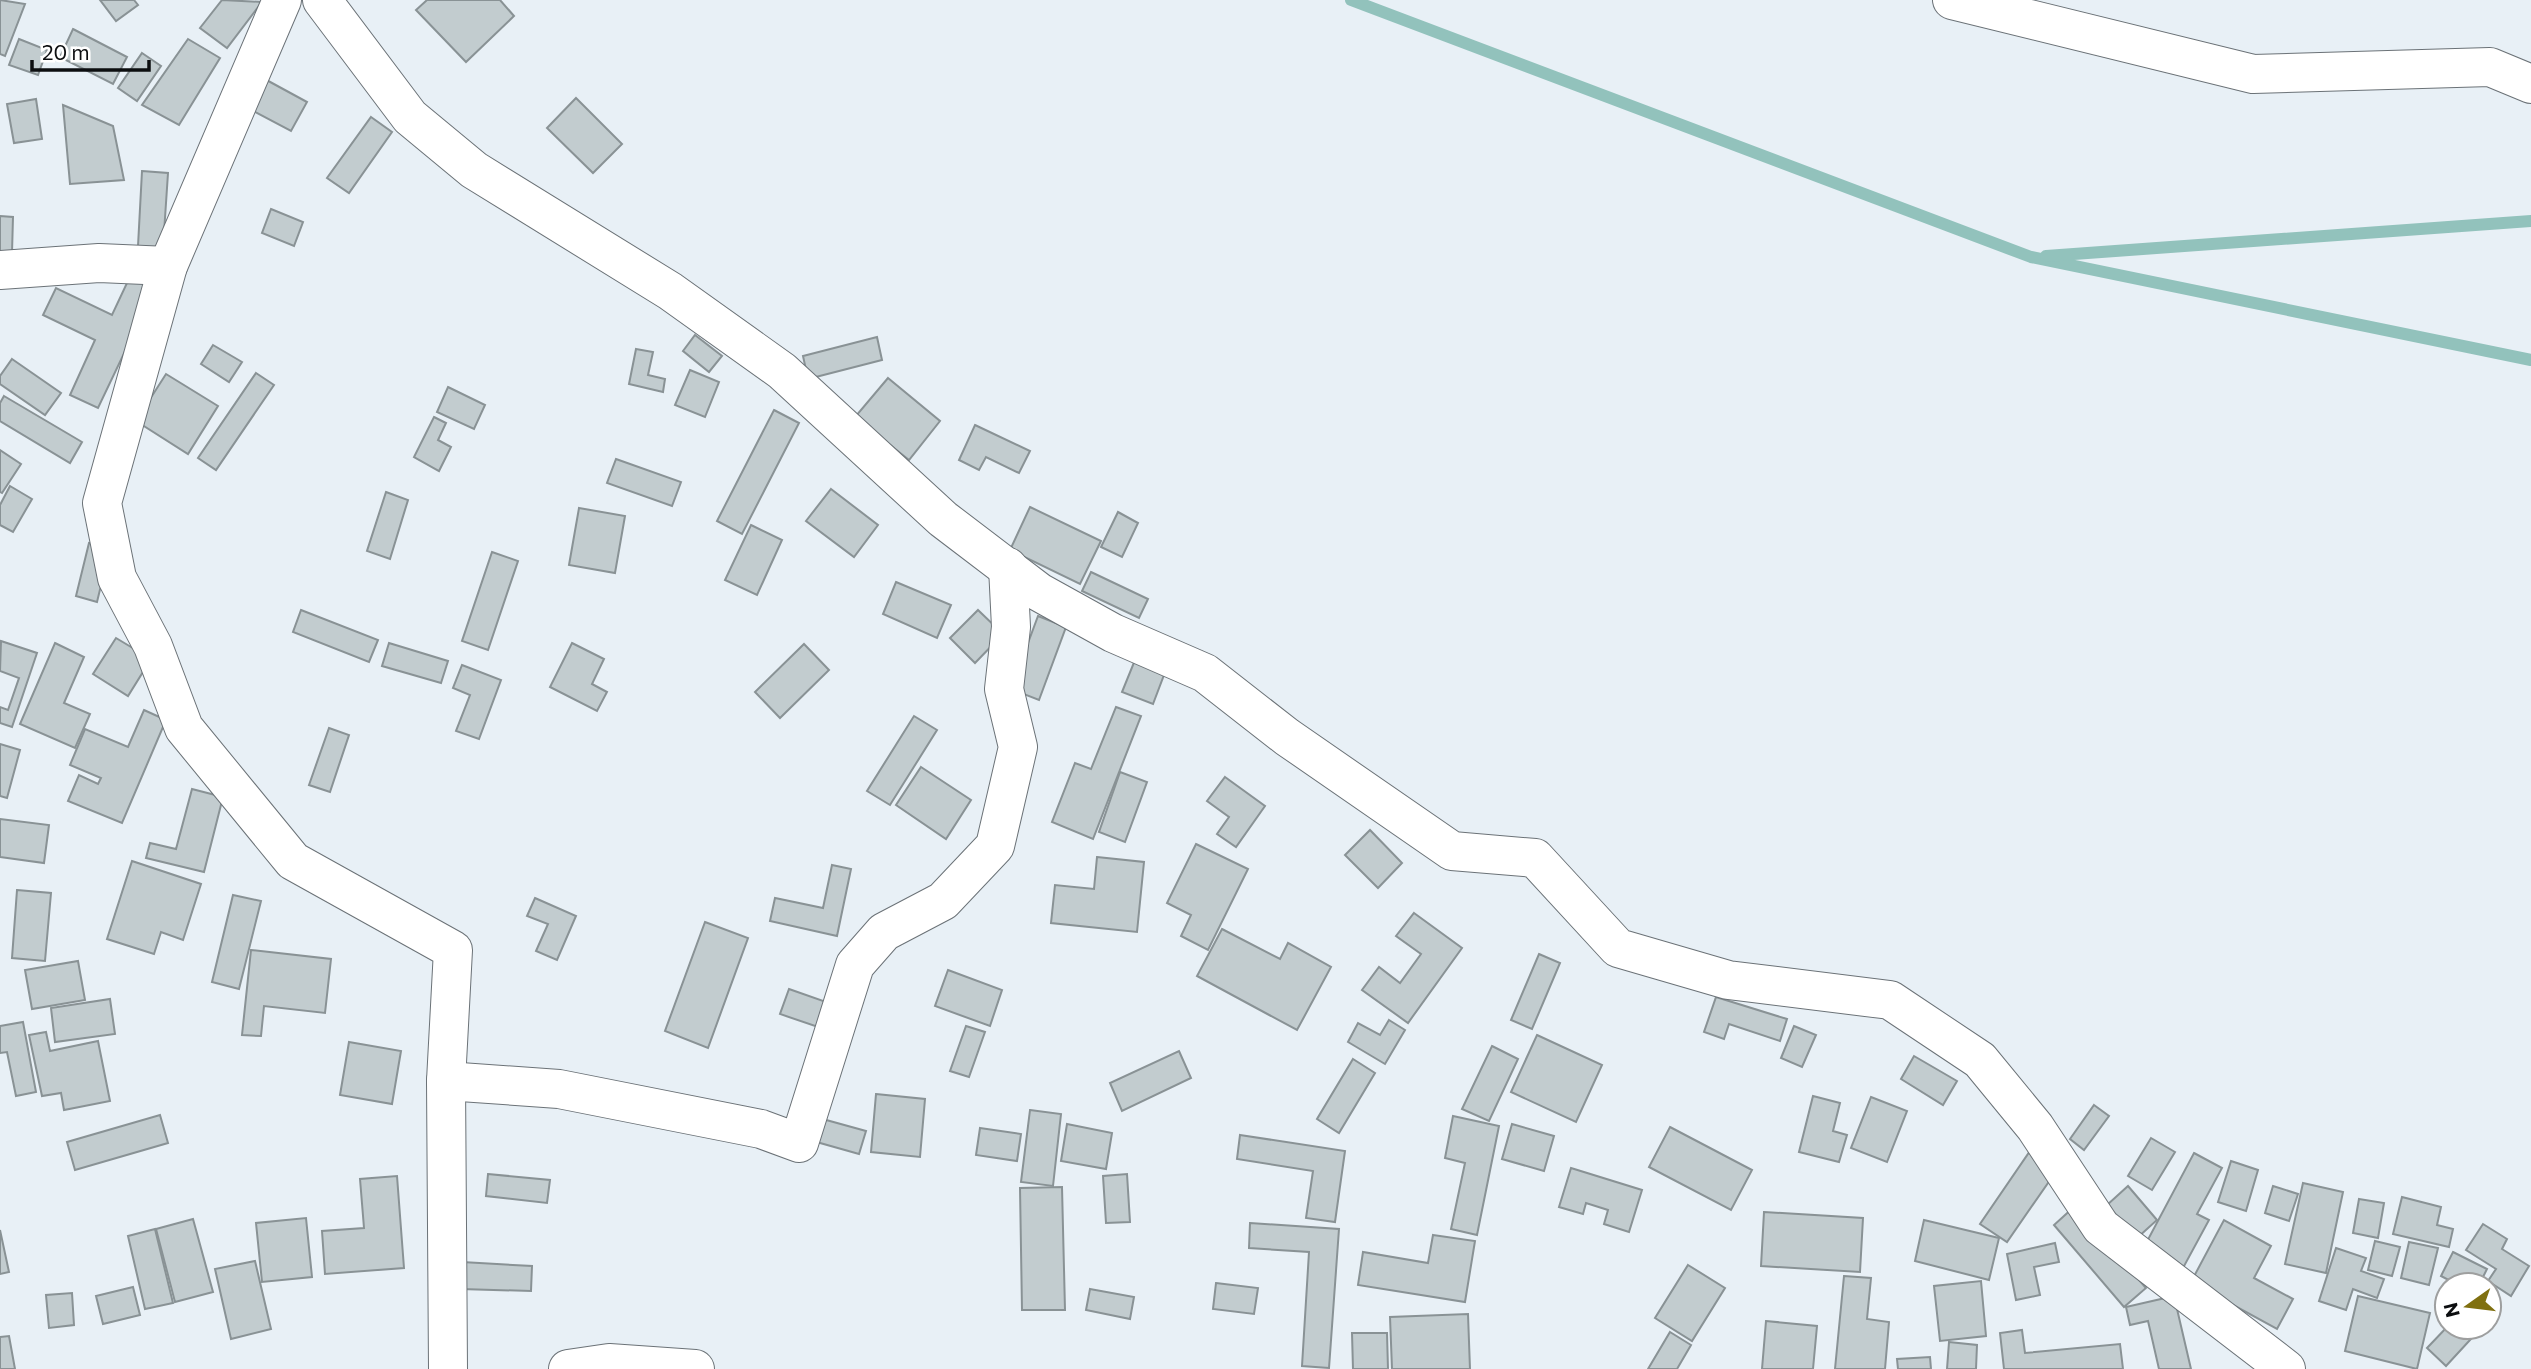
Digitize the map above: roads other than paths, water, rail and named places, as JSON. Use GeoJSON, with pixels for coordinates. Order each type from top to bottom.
{"type":"FeatureCollection","features":[{"type":"Feature","properties":{"kind":"street"},"geometry":{"type":"LineString","coordinates":[[282,0],[168,266],[102,503],[117,578],[153,646],[184,728],[293,861],[453,950],[446,1081],[448,1369]]}},
{"type":"Feature","properties":{"kind":"street"},"geometry":{"type":"LineString","coordinates":[[322,0],[410,117],[474,170],[670,291],[782,371],[943,519],[1039,592],[1114,633],[1205,673],[1287,737],[1452,852],[1535,858],[1618,948],[1728,980],[1890,1000],[1980,1060],[2035,1127],[2101,1227],[2286,1369]]}},
{"type":"Feature","properties":{"kind":"street"},"geometry":{"type":"LineString","coordinates":[[1952,0],[2253,74],[2490,67],[2531,84]]}},
{"type":"Feature","properties":{"kind":"street"},"geometry":{"type":"LineString","coordinates":[[0,270],[99,263],[168,266]]}},
{"type":"Feature","properties":{"kind":"street"},"geometry":{"type":"LineString","coordinates":[[446,1081],[559,1089],[761,1129],[799,1143],[855,965],[884,932],[943,901],[995,846],[1018,747],[1004,689],[1011,627],[1008,567]]}},
{"type":"Feature","properties":{"kind":"street"},"geometry":{"type":"LineString","coordinates":[[568,1369],[609,1363],[695,1369]]}},
{"type":"Feature","properties":{"kind":"waterway"},"geometry":{"type":"LineString","coordinates":[[1351,0],[2031,257],[2531,360]]}},
{"type":"Feature","properties":{"kind":"waterway"},"geometry":{"type":"LineString","coordinates":[[2046,256],[2531,221]]}}]}
